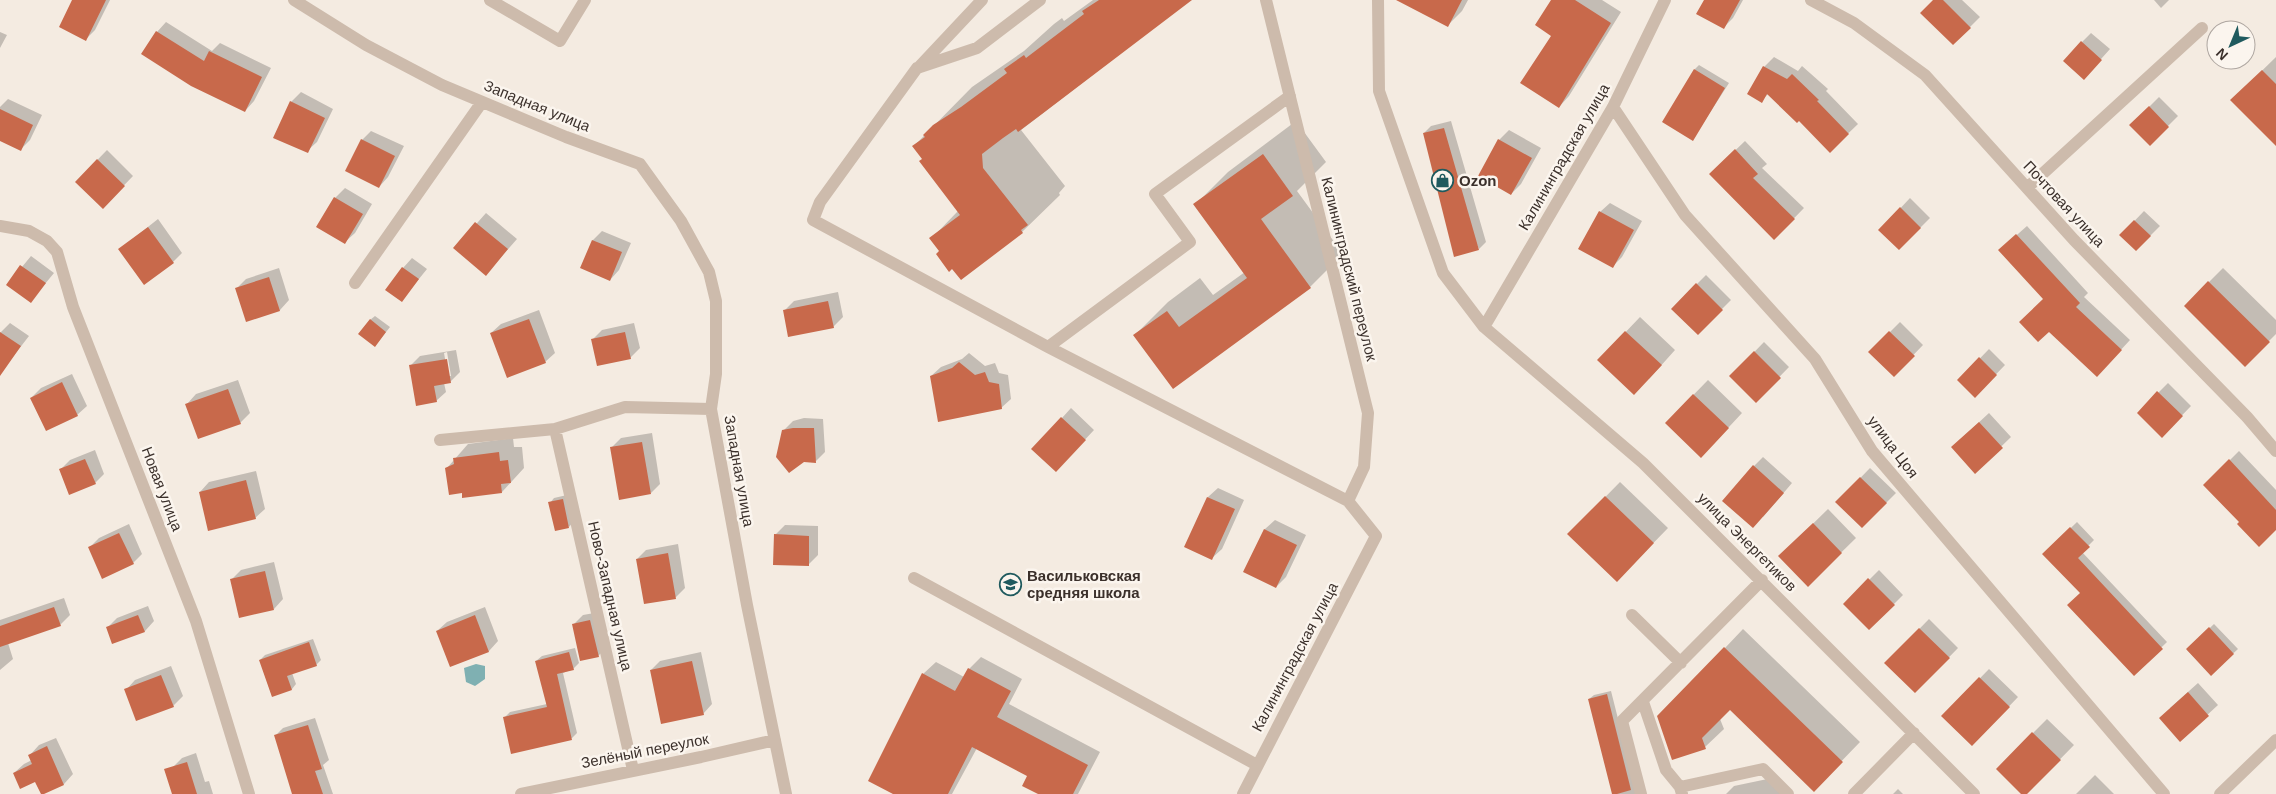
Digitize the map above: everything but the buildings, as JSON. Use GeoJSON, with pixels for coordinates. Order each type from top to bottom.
{"type":"FeatureCollection","features":[{"type":"Feature","properties":{"kind":"street","name":"Западная улица"},"geometry":{"type":"LineString","coordinates":[[294,0],[366,45],[442,85],[566,137],[640,164],[681,220],[709,272],[714,294],[716,374],[711,409],[747,605],[786,794]]}},
{"type":"Feature","properties":{"kind":"street"},"geometry":{"type":"LineString","coordinates":[[490,0],[560,41],[586,0]]}},
{"type":"Feature","properties":{"kind":"street"},"geometry":{"type":"LineString","coordinates":[[982,0],[917,68],[820,202],[813,220],[1048,347],[1348,501]]}},
{"type":"Feature","properties":{"kind":"street"},"geometry":{"type":"LineString","coordinates":[[917,68],[977,48],[1040,0]]}},
{"type":"Feature","properties":{"kind":"street","name":"Калининградский переулок"},"geometry":{"type":"LineString","coordinates":[[1266,0],[1368,412],[1364,467],[1348,501]]}},
{"type":"Feature","properties":{"kind":"street","name":"улица Энергетиков"},"geometry":{"type":"LineString","coordinates":[[1378,0],[1379,91],[1443,273],[1484,327],[1644,464],[1974,794]]}},
{"type":"Feature","properties":{"kind":"street","name":"Калининградская улица"},"geometry":{"type":"LineString","coordinates":[[1484,327],[1613,107],[1665,0]]}},
{"type":"Feature","properties":{"kind":"street","name":"Почтовая улица"},"geometry":{"type":"LineString","coordinates":[[1811,0],[1854,23],[1925,76],[2074,240],[2247,417],[2276,451]]}},
{"type":"Feature","properties":{"kind":"street"},"geometry":{"type":"LineString","coordinates":[[2027,188],[2202,28]]}},
{"type":"Feature","properties":{"kind":"street"},"geometry":{"type":"LineString","coordinates":[[1048,347],[1190,242],[1155,194],[1290,96]]}},
{"type":"Feature","properties":{"kind":"street"},"geometry":{"type":"LineString","coordinates":[[355,283],[482,102]]}},
{"type":"Feature","properties":{"kind":"street","name":"улица Цоя"},"geometry":{"type":"LineString","coordinates":[[1613,107],[1685,215],[1815,359],[1872,451],[2164,794]]}},
{"type":"Feature","properties":{"kind":"street","name":"Новая улица"},"geometry":{"type":"LineString","coordinates":[[4,227],[29,231],[47,241],[57,252],[74,307],[196,621],[249,794]]}},
{"type":"Feature","properties":{"kind":"street"},"geometry":{"type":"LineString","coordinates":[[440,440],[555,429],[625,408],[711,409]]}},
{"type":"Feature","properties":{"kind":"street","name":"Ново-Западная улица"},"geometry":{"type":"LineString","coordinates":[[555,429],[634,770]]}},
{"type":"Feature","properties":{"kind":"street","name":"Калининградская улица"},"geometry":{"type":"LineString","coordinates":[[1242,794],[1376,536],[1348,501]]}},
{"type":"Feature","properties":{"kind":"street"},"geometry":{"type":"LineString","coordinates":[[914,578],[1257,765]]}},
{"type":"Feature","properties":{"kind":"street"},"geometry":{"type":"LineString","coordinates":[[1641,794],[1622,721],[1643,702],[1762,580]]}},
{"type":"Feature","properties":{"kind":"street"},"geometry":{"type":"LineString","coordinates":[[1632,615],[1681,663]]}},
{"type":"Feature","properties":{"kind":"street"},"geometry":{"type":"LineString","coordinates":[[1643,702],[1666,770],[1681,790],[1763,769],[1788,794]]}},
{"type":"Feature","properties":{"kind":"street"},"geometry":{"type":"LineString","coordinates":[[1854,794],[1914,733]]}},
{"type":"Feature","properties":{"kind":"street","name":"Зелёный переулок"},"geometry":{"type":"LineString","coordinates":[[521,794],[775,740]]}},
{"type":"Feature","properties":{"kind":"street"},"geometry":{"type":"LineString","coordinates":[[2220,794],[2276,740]]}},
{"type":"Feature","properties":{"kind":"water"},"geometry":{"type":"Polygon","coordinates":[[[476,664],[485,666],[485,679],[475,686],[466,682],[464,668],[476,664]]]}},
{"type":"Feature","properties":{"kind":"place","name":"Ozon"},"geometry":{"type":"Point","coordinates":[1443,181]}},
{"type":"Feature","properties":{"kind":"place","name":"Васильковская средняя школа"},"geometry":{"type":"Point","coordinates":[1011,585]}}]}
